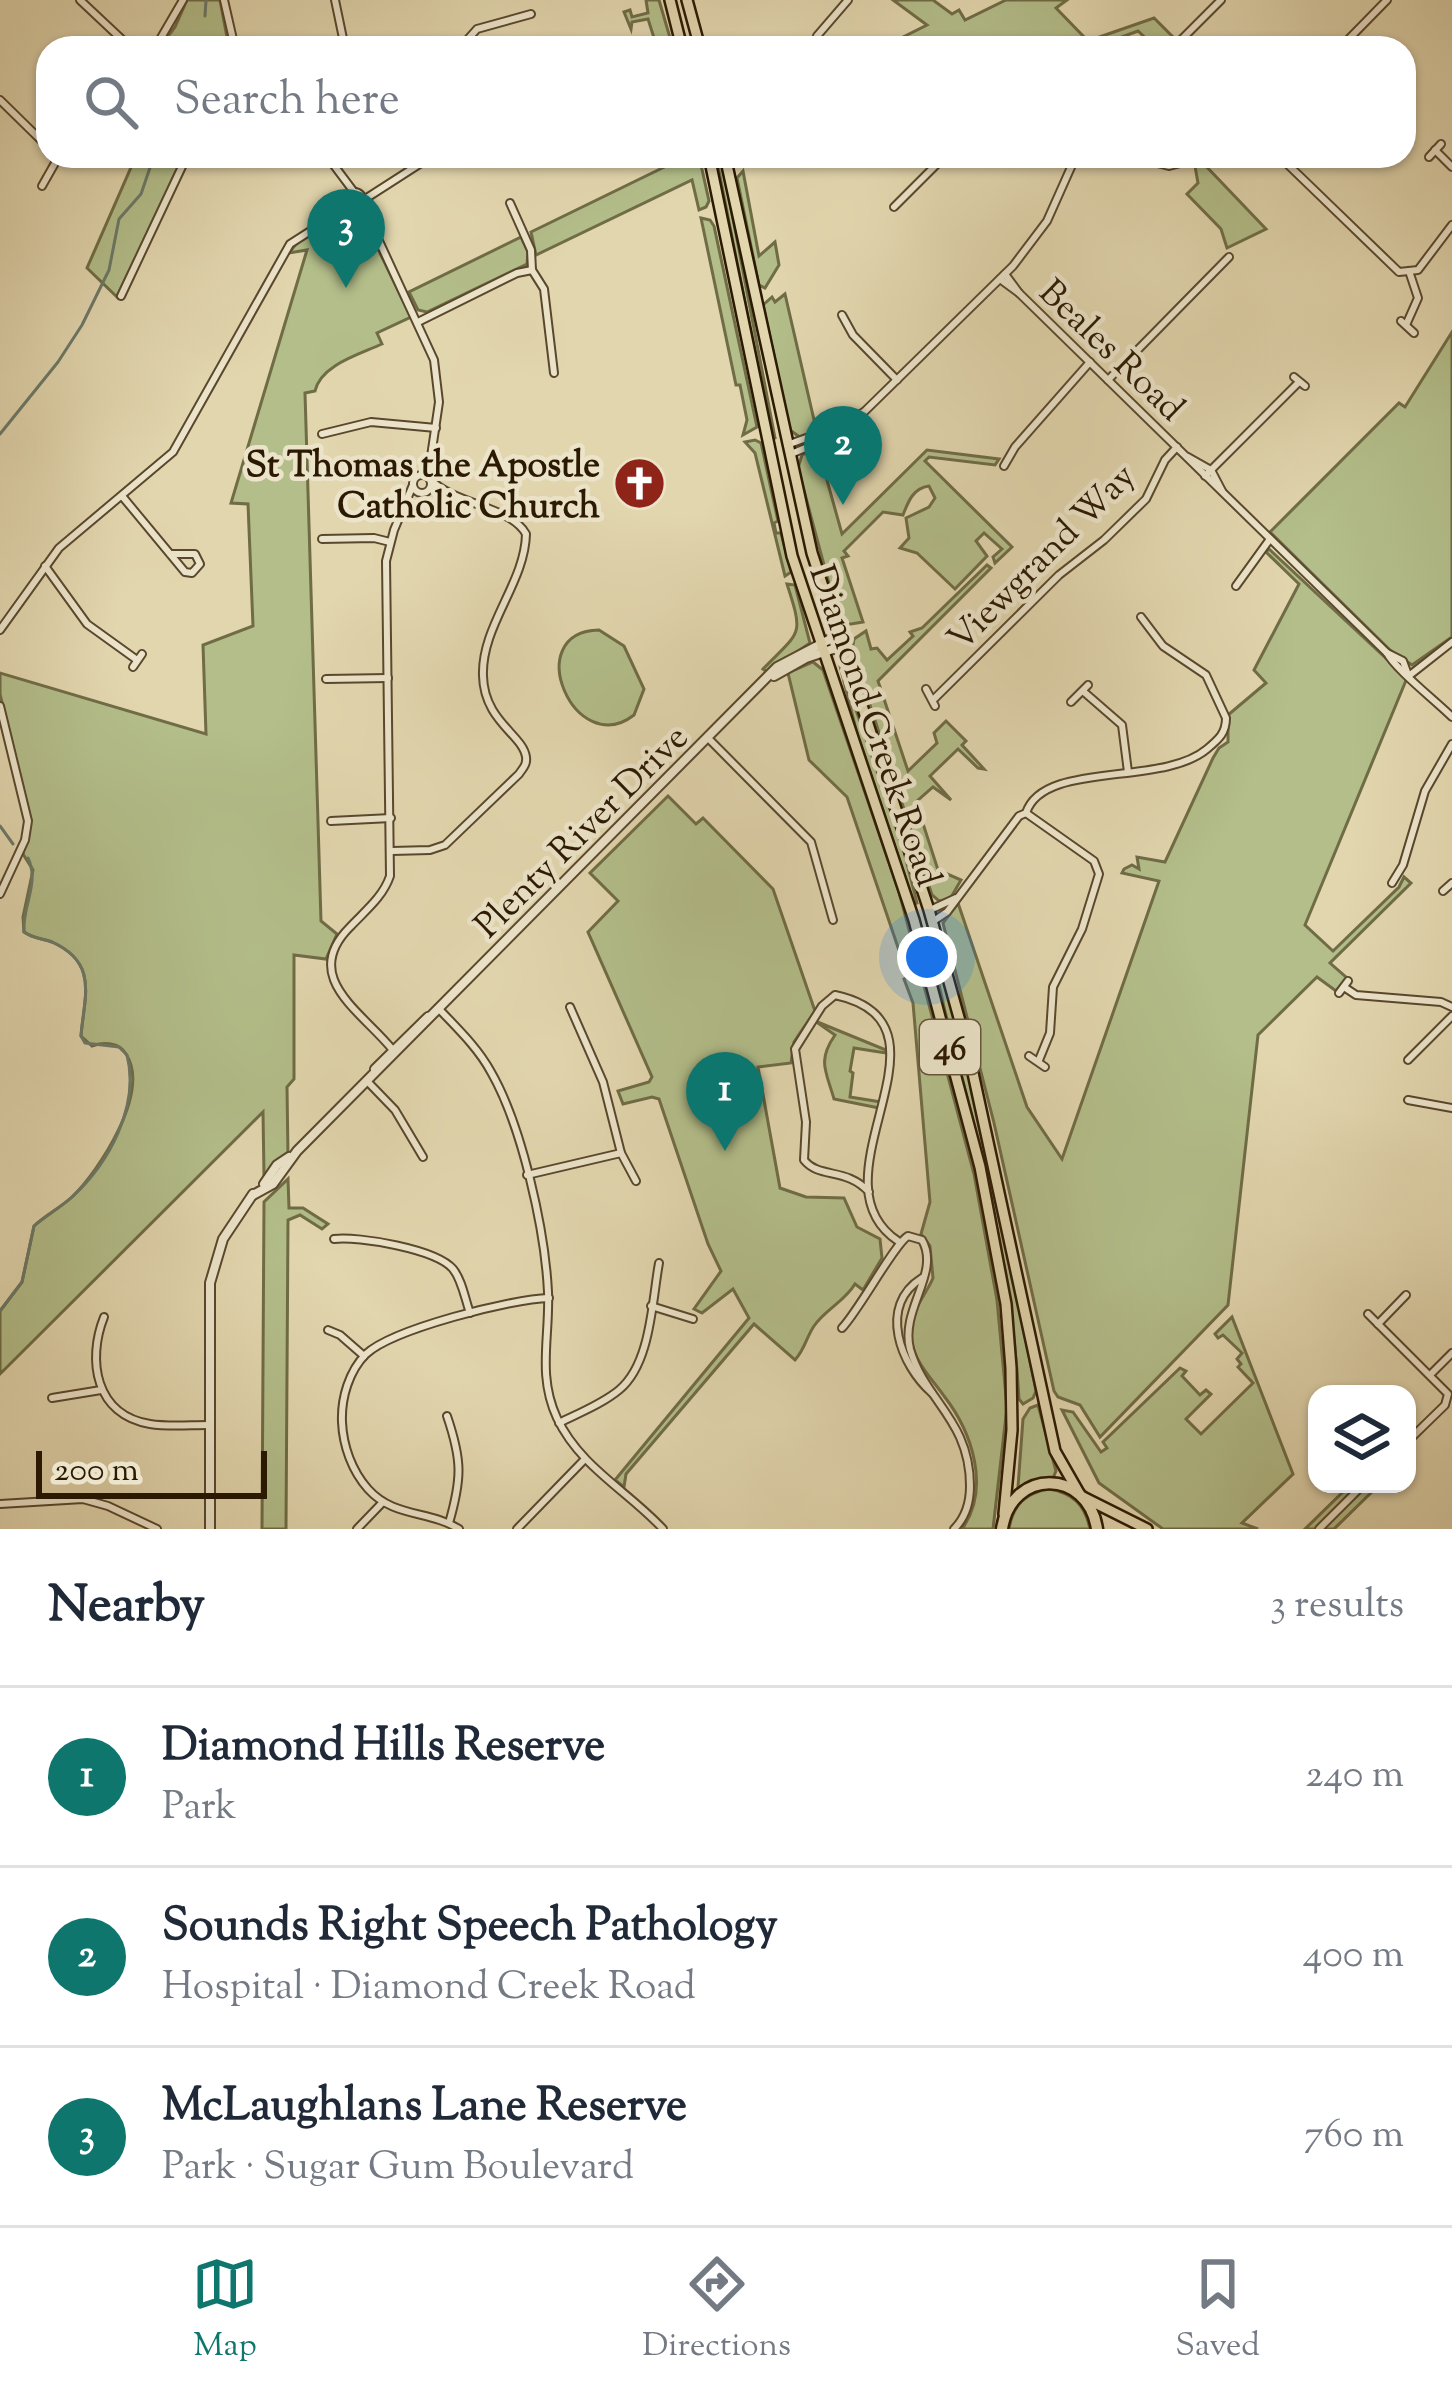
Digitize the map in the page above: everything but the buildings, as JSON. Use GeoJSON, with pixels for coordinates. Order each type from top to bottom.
{"type":"FeatureCollection","features":[{"type":"Feature","properties":{"kind":"highway","name":"46"},"geometry":{"type":"LineString","coordinates":[[1002,1527],[1012,1501],[1031,1487],[1055,1483],[1081,1495],[1097,1529]]}},
{"type":"Feature","properties":{"kind":"main road"},"geometry":{"type":"LineString","coordinates":[[670,0],[679,36]]}},
{"type":"Feature","properties":{"kind":"main road"},"geometry":{"type":"LineString","coordinates":[[687,0],[697,36]]}},
{"type":"Feature","properties":{"kind":"main road","name":"Diamond Creek Road"},"geometry":{"type":"LineString","coordinates":[[711,168],[792,556],[914,920],[973,1139],[1006,1304],[1013,1424],[1002,1527]]}},
{"type":"Feature","properties":{"kind":"main road","name":"Diamond Creek Road"},"geometry":{"type":"LineString","coordinates":[[727,168],[786,450],[818,575],[930,916],[984,1117],[1050,1433],[1058,1460],[1081,1495]]}},
{"type":"Feature","properties":{"kind":"main road"},"geometry":{"type":"LineString","coordinates":[[771,455],[786,450]]}},
{"type":"Feature","properties":{"kind":"main road"},"geometry":{"type":"LineString","coordinates":[[914,920],[930,916]]}},
{"type":"Feature","properties":{"kind":"main road"},"geometry":{"type":"LineString","coordinates":[[1081,1495],[1147,1529]]}},
{"type":"Feature","properties":{"kind":"street"},"geometry":{"type":"LineString","coordinates":[[80,0],[118,36]]}},
{"type":"Feature","properties":{"kind":"street"},"geometry":{"type":"LineString","coordinates":[[161,36],[183,0]]}},
{"type":"Feature","properties":{"kind":"street"},"geometry":{"type":"LineString","coordinates":[[224,0],[232,36]]}},
{"type":"Feature","properties":{"kind":"street"},"geometry":{"type":"LineString","coordinates":[[335,0],[342,36]]}},
{"type":"Feature","properties":{"kind":"street"},"geometry":{"type":"LineString","coordinates":[[817,36],[848,0]]}},
{"type":"Feature","properties":{"kind":"street"},"geometry":{"type":"LineString","coordinates":[[1185,36],[1221,0]]}},
{"type":"Feature","properties":{"kind":"street"},"geometry":{"type":"LineString","coordinates":[[1354,36],[1387,0]]}},
{"type":"Feature","properties":{"kind":"street"},"geometry":{"type":"LineString","coordinates":[[469,36],[531,14]]}},
{"type":"Feature","properties":{"kind":"street"},"geometry":{"type":"LineString","coordinates":[[0,100],[36,135]]}},
{"type":"Feature","properties":{"kind":"street"},"geometry":{"type":"LineString","coordinates":[[1435,150],[1452,167]]}},
{"type":"Feature","properties":{"kind":"street"},"geometry":{"type":"LineString","coordinates":[[42,186],[52,168]]}},
{"type":"Feature","properties":{"kind":"street"},"geometry":{"type":"LineString","coordinates":[[121,296],[181,168]]}},
{"type":"Feature","properties":{"kind":"street"},"geometry":{"type":"LineString","coordinates":[[334,168],[375,233],[437,373],[436,428],[390,542],[386,578],[390,876],[384,891],[338,939],[331,957],[337,989],[396,1048]]}},
{"type":"Feature","properties":{"kind":"street"},"geometry":{"type":"LineString","coordinates":[[0,630],[59,548],[179,444],[288,248],[354,199],[412,168]]}},
{"type":"Feature","properties":{"kind":"street"},"geometry":{"type":"LineString","coordinates":[[894,207],[933,168]]}},
{"type":"Feature","properties":{"kind":"street"},"geometry":{"type":"LineString","coordinates":[[786,450],[851,421],[1002,277],[1047,221],[1071,168]]}},
{"type":"Feature","properties":{"kind":"street"},"geometry":{"type":"LineString","coordinates":[[1291,168],[1395,270],[1410,274],[1422,266],[1452,225]]}},
{"type":"Feature","properties":{"kind":"street"},"geometry":{"type":"LineString","coordinates":[[510,203],[531,250],[532,270]]}},
{"type":"Feature","properties":{"kind":"street"},"geometry":{"type":"LineString","coordinates":[[1108,380],[1229,257]]}},
{"type":"Feature","properties":{"kind":"street"},"geometry":{"type":"LineString","coordinates":[[418,322],[532,270],[544,289],[554,374]]}},
{"type":"Feature","properties":{"kind":"street"},"geometry":{"type":"LineString","coordinates":[[1410,274],[1418,298],[1404,323],[1414,333]]}},
{"type":"Feature","properties":{"kind":"street","name":"Beales Road"},"geometry":{"type":"LineString","coordinates":[[1002,277],[1208,473]]}},
{"type":"Feature","properties":{"kind":"street"},"geometry":{"type":"LineString","coordinates":[[842,315],[853,335],[897,380]]}},
{"type":"Feature","properties":{"kind":"street"},"geometry":{"type":"LineString","coordinates":[[1004,466],[1015,447],[1090,362]]}},
{"type":"Feature","properties":{"kind":"street"},"geometry":{"type":"LineString","coordinates":[[1299,382],[1208,473],[1387,653],[1403,661],[1408,674],[1452,717]]}},
{"type":"Feature","properties":{"kind":"street"},"geometry":{"type":"LineString","coordinates":[[322,434],[381,421],[436,428]]}},
{"type":"Feature","properties":{"kind":"street","name":"Viewgrand Way"},"geometry":{"type":"LineString","coordinates":[[926,689],[935,703],[1059,575],[1146,499],[1165,460],[1177,447]]}},
{"type":"Feature","properties":{"kind":"street"},"geometry":{"type":"LineString","coordinates":[[398,521],[430,488],[430,449]]}},
{"type":"Feature","properties":{"kind":"street"},"geometry":{"type":"LineString","coordinates":[[415,481],[429,478]]}},
{"type":"Feature","properties":{"kind":"street"},"geometry":{"type":"LineString","coordinates":[[429,478],[450,495]]}},
{"type":"Feature","properties":{"kind":"street"},"geometry":{"type":"LineString","coordinates":[[415,481],[422,493]]}},
{"type":"Feature","properties":{"kind":"street"},"geometry":{"type":"LineString","coordinates":[[392,851],[446,845],[526,763],[524,751],[490,709],[483,667],[526,534],[514,520],[450,495],[422,493]]}},
{"type":"Feature","properties":{"kind":"street"},"geometry":{"type":"LineString","coordinates":[[122,496],[170,554],[189,574],[200,564],[195,554],[170,554]]}},
{"type":"Feature","properties":{"kind":"street"},"geometry":{"type":"LineString","coordinates":[[322,539],[390,542]]}},
{"type":"Feature","properties":{"kind":"street"},"geometry":{"type":"LineString","coordinates":[[1236,586],[1270,539]]}},
{"type":"Feature","properties":{"kind":"street"},"geometry":{"type":"LineString","coordinates":[[44,566],[87,624],[137,660]]}},
{"type":"Feature","properties":{"kind":"street"},"geometry":{"type":"LineString","coordinates":[[930,916],[947,912],[1035,796],[1056,784],[1182,765],[1220,738],[1226,718],[1209,679],[1159,642],[1142,616]]}},
{"type":"Feature","properties":{"kind":"street","name":"Plenty River Drive"},"geometry":{"type":"LineString","coordinates":[[206,1529],[212,1274],[223,1239],[253,1195],[277,1165],[298,1151],[759,689],[791,665],[840,640]]}},
{"type":"Feature","properties":{"kind":"street"},"geometry":{"type":"LineString","coordinates":[[1408,674],[1452,642]]}},
{"type":"Feature","properties":{"kind":"street"},"geometry":{"type":"LineString","coordinates":[[326,679],[388,678]]}},
{"type":"Feature","properties":{"kind":"street"},"geometry":{"type":"LineString","coordinates":[[1071,702],[1086,688],[1122,725],[1129,773]]}},
{"type":"Feature","properties":{"kind":"street"},"geometry":{"type":"LineString","coordinates":[[0,706],[28,821],[25,840],[0,894]]}},
{"type":"Feature","properties":{"kind":"street"},"geometry":{"type":"LineString","coordinates":[[709,739],[811,842],[833,920]]}},
{"type":"Feature","properties":{"kind":"street"},"geometry":{"type":"LineString","coordinates":[[1391,883],[1403,865],[1425,790],[1452,744]]}},
{"type":"Feature","properties":{"kind":"street"},"geometry":{"type":"LineString","coordinates":[[1026,813],[1094,861],[1100,874],[1082,929],[1051,991],[1050,1033],[1042,1064],[1029,1056]]}},
{"type":"Feature","properties":{"kind":"street"},"geometry":{"type":"LineString","coordinates":[[331,821],[391,818]]}},
{"type":"Feature","properties":{"kind":"street"},"geometry":{"type":"LineString","coordinates":[[1344,987],[1356,994],[1441,1002],[1452,1012],[1408,1060]]}},
{"type":"Feature","properties":{"kind":"street"},"geometry":{"type":"LineString","coordinates":[[869,1192],[851,1176],[813,1169],[804,1160],[806,1122],[795,1049],[822,1006],[835,995],[874,1010],[887,1030],[889,1074],[870,1146],[869,1192],[874,1220],[898,1241]]}},
{"type":"Feature","properties":{"kind":"street"},"geometry":{"type":"LineString","coordinates":[[570,1007],[603,1082],[621,1153],[636,1181]]}},
{"type":"Feature","properties":{"kind":"street"},"geometry":{"type":"LineString","coordinates":[[439,1009],[489,1068],[511,1118],[527,1175],[549,1298],[543,1368],[559,1423],[584,1460],[663,1529]]}},
{"type":"Feature","properties":{"kind":"street"},"geometry":{"type":"LineString","coordinates":[[367,1081],[395,1110],[423,1156]]}},
{"type":"Feature","properties":{"kind":"street"},"geometry":{"type":"LineString","coordinates":[[1408,1100],[1452,1108]]}},
{"type":"Feature","properties":{"kind":"street"},"geometry":{"type":"LineString","coordinates":[[527,1175],[621,1153]]}},
{"type":"Feature","properties":{"kind":"street"},"geometry":{"type":"LineString","coordinates":[[842,1328],[867,1297],[898,1241],[911,1236],[924,1243],[928,1257],[909,1316],[908,1336],[916,1363],[956,1424],[968,1465],[968,1508],[954,1529]]}},
{"type":"Feature","properties":{"kind":"street"},"geometry":{"type":"LineString","coordinates":[[334,1239],[351,1237],[440,1259],[456,1274],[470,1313]]}},
{"type":"Feature","properties":{"kind":"street"},"geometry":{"type":"LineString","coordinates":[[559,1423],[606,1399],[627,1382],[641,1354],[659,1263]]}},
{"type":"Feature","properties":{"kind":"street"},"geometry":{"type":"LineString","coordinates":[[1378,1324],[1406,1294]]}},
{"type":"Feature","properties":{"kind":"street"},"geometry":{"type":"LineString","coordinates":[[458,1529],[382,1502],[360,1480],[346,1450],[342,1427],[346,1388],[364,1356],[388,1341],[522,1298],[549,1298]]}},
{"type":"Feature","properties":{"kind":"street"},"geometry":{"type":"LineString","coordinates":[[651,1306],[693,1319]]}},
{"type":"Feature","properties":{"kind":"street"},"geometry":{"type":"LineString","coordinates":[[1368,1314],[1446,1388],[1449,1397],[1416,1432]]}},
{"type":"Feature","properties":{"kind":"street"},"geometry":{"type":"LineString","coordinates":[[104,1317],[94,1353],[101,1390],[119,1411],[139,1421],[208,1425]]}},
{"type":"Feature","properties":{"kind":"street"},"geometry":{"type":"LineString","coordinates":[[328,1330],[364,1356]]}},
{"type":"Feature","properties":{"kind":"street"},"geometry":{"type":"LineString","coordinates":[[1432,1373],[1452,1353]]}},
{"type":"Feature","properties":{"kind":"street"},"geometry":{"type":"LineString","coordinates":[[52,1398],[101,1390]]}},
{"type":"Feature","properties":{"kind":"street"},"geometry":{"type":"LineString","coordinates":[[447,1416],[460,1466],[449,1523]]}},
{"type":"Feature","properties":{"kind":"street"},"geometry":{"type":"LineString","coordinates":[[520,1528],[584,1460]]}},
{"type":"Feature","properties":{"kind":"street"},"geometry":{"type":"LineString","coordinates":[[1318,1529],[1355,1493]]}},
{"type":"Feature","properties":{"kind":"street"},"geometry":{"type":"LineString","coordinates":[[0,1504],[83,1499],[157,1529]]}},
{"type":"Feature","properties":{"kind":"street"},"geometry":{"type":"LineString","coordinates":[[357,1529],[382,1502]]}},
{"type":"Feature","properties":{"kind":"green space"},"geometry":{"type":"Polygon","coordinates":[[[187,0],[220,0],[227,36],[168,36],[187,0]]]}},
{"type":"Feature","properties":{"kind":"green space"},"geometry":{"type":"Polygon","coordinates":[[[646,0],[659,0],[670,36],[653,36],[648,19],[632,22],[631,29],[624,12],[630,10],[632,17],[648,13],[646,0]]]}},
{"type":"Feature","properties":{"kind":"green space"},"geometry":{"type":"Polygon","coordinates":[[[893,0],[933,0],[952,14],[959,10],[965,20],[1006,0],[1067,0],[1056,8],[1083,36],[905,36],[927,25],[893,0]]]}},
{"type":"Feature","properties":{"kind":"green space"},"geometry":{"type":"Polygon","coordinates":[[[1154,18],[1172,36],[1143,36],[1138,31],[1102,36],[1154,18]]]}},
{"type":"Feature","properties":{"kind":"green space"},"geometry":{"type":"Polygon","coordinates":[[[131,168],[179,168],[117,297],[87,268],[131,168]]]}},
{"type":"Feature","properties":{"kind":"green space"},"geometry":{"type":"Polygon","coordinates":[[[662,168],[702,168],[709,201],[699,210],[692,180],[536,255],[531,232],[662,168]]]}},
{"type":"Feature","properties":{"kind":"green space"},"geometry":{"type":"Polygon","coordinates":[[[718,168],[723,168],[772,439],[718,168]]]}},
{"type":"Feature","properties":{"kind":"green space"},"geometry":{"type":"Polygon","coordinates":[[[1195,168],[1208,168],[1266,229],[1227,248],[1221,229],[1187,194],[1198,183],[1195,168]]]}},
{"type":"Feature","properties":{"kind":"green space"},"geometry":{"type":"Polygon","coordinates":[[[743,171],[759,256],[775,242],[779,265],[765,288],[759,285],[737,178],[743,171]]]}},
{"type":"Feature","properties":{"kind":"green space"},"geometry":{"type":"Polygon","coordinates":[[[353,210],[411,317],[377,333],[382,344],[333,368],[315,391],[305,393],[321,921],[337,934],[326,959],[294,955],[294,1079],[287,1087],[288,1156],[264,1176],[263,1112],[0,1374],[0,1311],[22,1282],[34,1226],[72,1197],[108,1150],[127,1109],[132,1070],[119,1047],[92,1046],[81,1036],[86,995],[77,960],[52,942],[24,932],[33,870],[23,854],[31,820],[0,694],[0,673],[206,734],[203,645],[253,626],[248,504],[231,503],[307,250],[289,253],[318,226],[353,210]]]}},
{"type":"Feature","properties":{"kind":"green space"},"geometry":{"type":"Polygon","coordinates":[[[701,218],[714,226],[757,427],[743,435],[747,420],[701,218]]]}},
{"type":"Feature","properties":{"kind":"green space"},"geometry":{"type":"Polygon","coordinates":[[[521,237],[527,264],[427,312],[418,310],[409,292],[521,237]]]}},
{"type":"Feature","properties":{"kind":"green space"},"geometry":{"type":"Polygon","coordinates":[[[785,294],[817,433],[801,438],[790,430],[763,305],[785,294]]]}},
{"type":"Feature","properties":{"kind":"green space"},"geometry":{"type":"Polygon","coordinates":[[[1452,332],[1452,637],[1412,665],[1390,650],[1270,532],[1399,403],[1405,407],[1452,332]]]}},
{"type":"Feature","properties":{"kind":"green space"},"geometry":{"type":"Polygon","coordinates":[[[745,442],[761,443],[778,521],[774,523],[776,533],[781,533],[791,572],[785,576],[755,453],[745,442]]]}},
{"type":"Feature","properties":{"kind":"green space"},"geometry":{"type":"Polygon","coordinates":[[[818,448],[842,534],[927,450],[999,459],[995,465],[929,457],[925,461],[1012,547],[995,563],[993,557],[1002,549],[984,533],[976,541],[987,556],[955,589],[917,553],[900,548],[909,538],[906,518],[929,507],[935,498],[929,486],[923,487],[912,496],[903,515],[883,512],[844,551],[848,556],[842,558],[863,622],[845,625],[839,621],[798,468],[802,455],[818,448]]]}},
{"type":"Feature","properties":{"kind":"green space"},"geometry":{"type":"Polygon","coordinates":[[[1269,549],[1407,678],[1305,925],[1333,951],[1404,877],[1411,883],[1330,963],[1347,978],[1336,991],[1317,977],[1258,1035],[1228,1305],[1100,1437],[1080,1405],[1054,1391],[943,923],[958,903],[1027,1107],[1062,1159],[1159,881],[1122,873],[1132,865],[1139,869],[1137,857],[1165,862],[1213,758],[1228,742],[1228,715],[1266,683],[1254,670],[1299,584],[1266,552],[1269,549]]]}},
{"type":"Feature","properties":{"kind":"green space"},"geometry":{"type":"Polygon","coordinates":[[[987,565],[991,568],[878,681],[908,771],[937,743],[934,733],[946,721],[984,769],[958,749],[930,776],[951,800],[933,787],[916,802],[938,870],[961,880],[950,899],[939,901],[932,895],[852,650],[854,639],[866,631],[871,649],[877,648],[887,660],[913,636],[910,632],[922,628],[987,565]]]}},
{"type":"Feature","properties":{"kind":"green space"},"geometry":{"type":"Polygon","coordinates":[[[787,584],[795,585],[810,643],[767,672],[763,669],[796,632],[787,584]]]}},
{"type":"Feature","properties":{"kind":"green space"},"geometry":{"type":"Polygon","coordinates":[[[599,630],[624,646],[644,689],[634,715],[612,725],[592,721],[576,709],[559,670],[562,651],[575,636],[599,630]]]}},
{"type":"Feature","properties":{"kind":"green space"},"geometry":{"type":"Polygon","coordinates":[[[838,658],[901,840],[914,904],[858,737],[838,658]]]}},
{"type":"Feature","properties":{"kind":"green space"},"geometry":{"type":"Polygon","coordinates":[[[813,662],[823,670],[899,892],[974,1174],[997,1300],[1007,1407],[993,1529],[962,1529],[975,1496],[970,1443],[954,1410],[921,1365],[911,1339],[914,1315],[933,1278],[930,1246],[921,1234],[930,1202],[913,1003],[847,797],[809,760],[788,673],[813,662]]]}},
{"type":"Feature","properties":{"kind":"green space"},"geometry":{"type":"Polygon","coordinates":[[[668,796],[696,824],[703,818],[773,889],[815,1011],[794,1042],[791,1063],[758,1067],[780,1188],[806,1197],[844,1198],[857,1227],[880,1239],[882,1258],[863,1290],[855,1284],[819,1320],[795,1360],[754,1324],[626,1474],[624,1487],[615,1480],[749,1318],[733,1289],[702,1313],[694,1309],[721,1271],[659,1099],[623,1104],[618,1091],[652,1077],[588,932],[618,901],[590,873],[668,796]]]}},
{"type":"Feature","properties":{"kind":"green space"},"geometry":{"type":"Polygon","coordinates":[[[930,931],[975,1102],[1036,1391],[1023,1404],[993,1209],[930,931]]]}},
{"type":"Feature","properties":{"kind":"green space"},"geometry":{"type":"Polygon","coordinates":[[[815,1021],[886,1050],[854,1048],[850,1071],[850,1097],[881,1102],[879,1108],[834,1099],[825,1059],[835,1035],[815,1021]]]}},
{"type":"Feature","properties":{"kind":"green space"},"geometry":{"type":"Polygon","coordinates":[[[288,1179],[289,1208],[303,1208],[328,1224],[322,1229],[300,1215],[288,1220],[286,1529],[262,1529],[264,1202],[288,1179]]]}},
{"type":"Feature","properties":{"kind":"green space"},"geometry":{"type":"Polygon","coordinates":[[[1232,1317],[1293,1474],[1242,1523],[1258,1529],[1163,1529],[1099,1483],[1062,1410],[1073,1412],[1101,1452],[1107,1448],[1103,1442],[1180,1368],[1200,1395],[1206,1390],[1211,1394],[1186,1419],[1201,1434],[1253,1383],[1238,1367],[1242,1353],[1223,1335],[1215,1334],[1232,1317]]]}},
{"type":"Feature","properties":{"kind":"green space"},"geometry":{"type":"Polygon","coordinates":[[[1038,1405],[1056,1471],[1053,1478],[1018,1487],[1023,1419],[1038,1405]]]}},
{"type":"Feature","properties":{"kind":"green space"},"geometry":{"type":"Polygon","coordinates":[[[1049,1489],[1077,1501],[1090,1529],[1009,1529],[1021,1502],[1049,1489]]]}},
{"type":"Feature","properties":{"kind":"green space"},"geometry":{"type":"Polygon","coordinates":[[[1342,1493],[1371,1493],[1334,1529],[1305,1529],[1342,1493]]]}},
{"type":"Feature","properties":{"kind":"waterway"},"geometry":{"type":"LineString","coordinates":[[205,16],[206,0]]}},
{"type":"Feature","properties":{"kind":"waterway"},"geometry":{"type":"LineString","coordinates":[[0,434],[82,325],[109,270],[119,219],[141,194],[150,168]]}},
{"type":"Feature","properties":{"kind":"waterway"},"geometry":{"type":"LineString","coordinates":[[0,826],[13,844]]}},
{"type":"Feature","properties":{"kind":"waterway"},"geometry":{"type":"LineString","coordinates":[[0,1311],[22,1282],[34,1226],[72,1197],[98,1168],[118,1132],[129,1094],[127,1055],[119,1047],[85,1043],[81,1036],[86,995],[77,960],[52,942],[24,932],[32,876],[28,858]]}},
{"type":"Feature","properties":{"kind":"place","name":"McLaughlans Lane Reserve"},"geometry":{"type":"Point","coordinates":[346,288]}},
{"type":"Feature","properties":{"kind":"place","name":"St Thomas the Apostle Catholic Church"},"geometry":{"type":"Point","coordinates":[639,484]}},
{"type":"Feature","properties":{"kind":"place","name":"Sounds Right Speech Pathology"},"geometry":{"type":"Point","coordinates":[843,505]}},
{"type":"Feature","properties":{"kind":"place","name":"Diamond Hills Reserve"},"geometry":{"type":"Point","coordinates":[725,1151]}}]}
